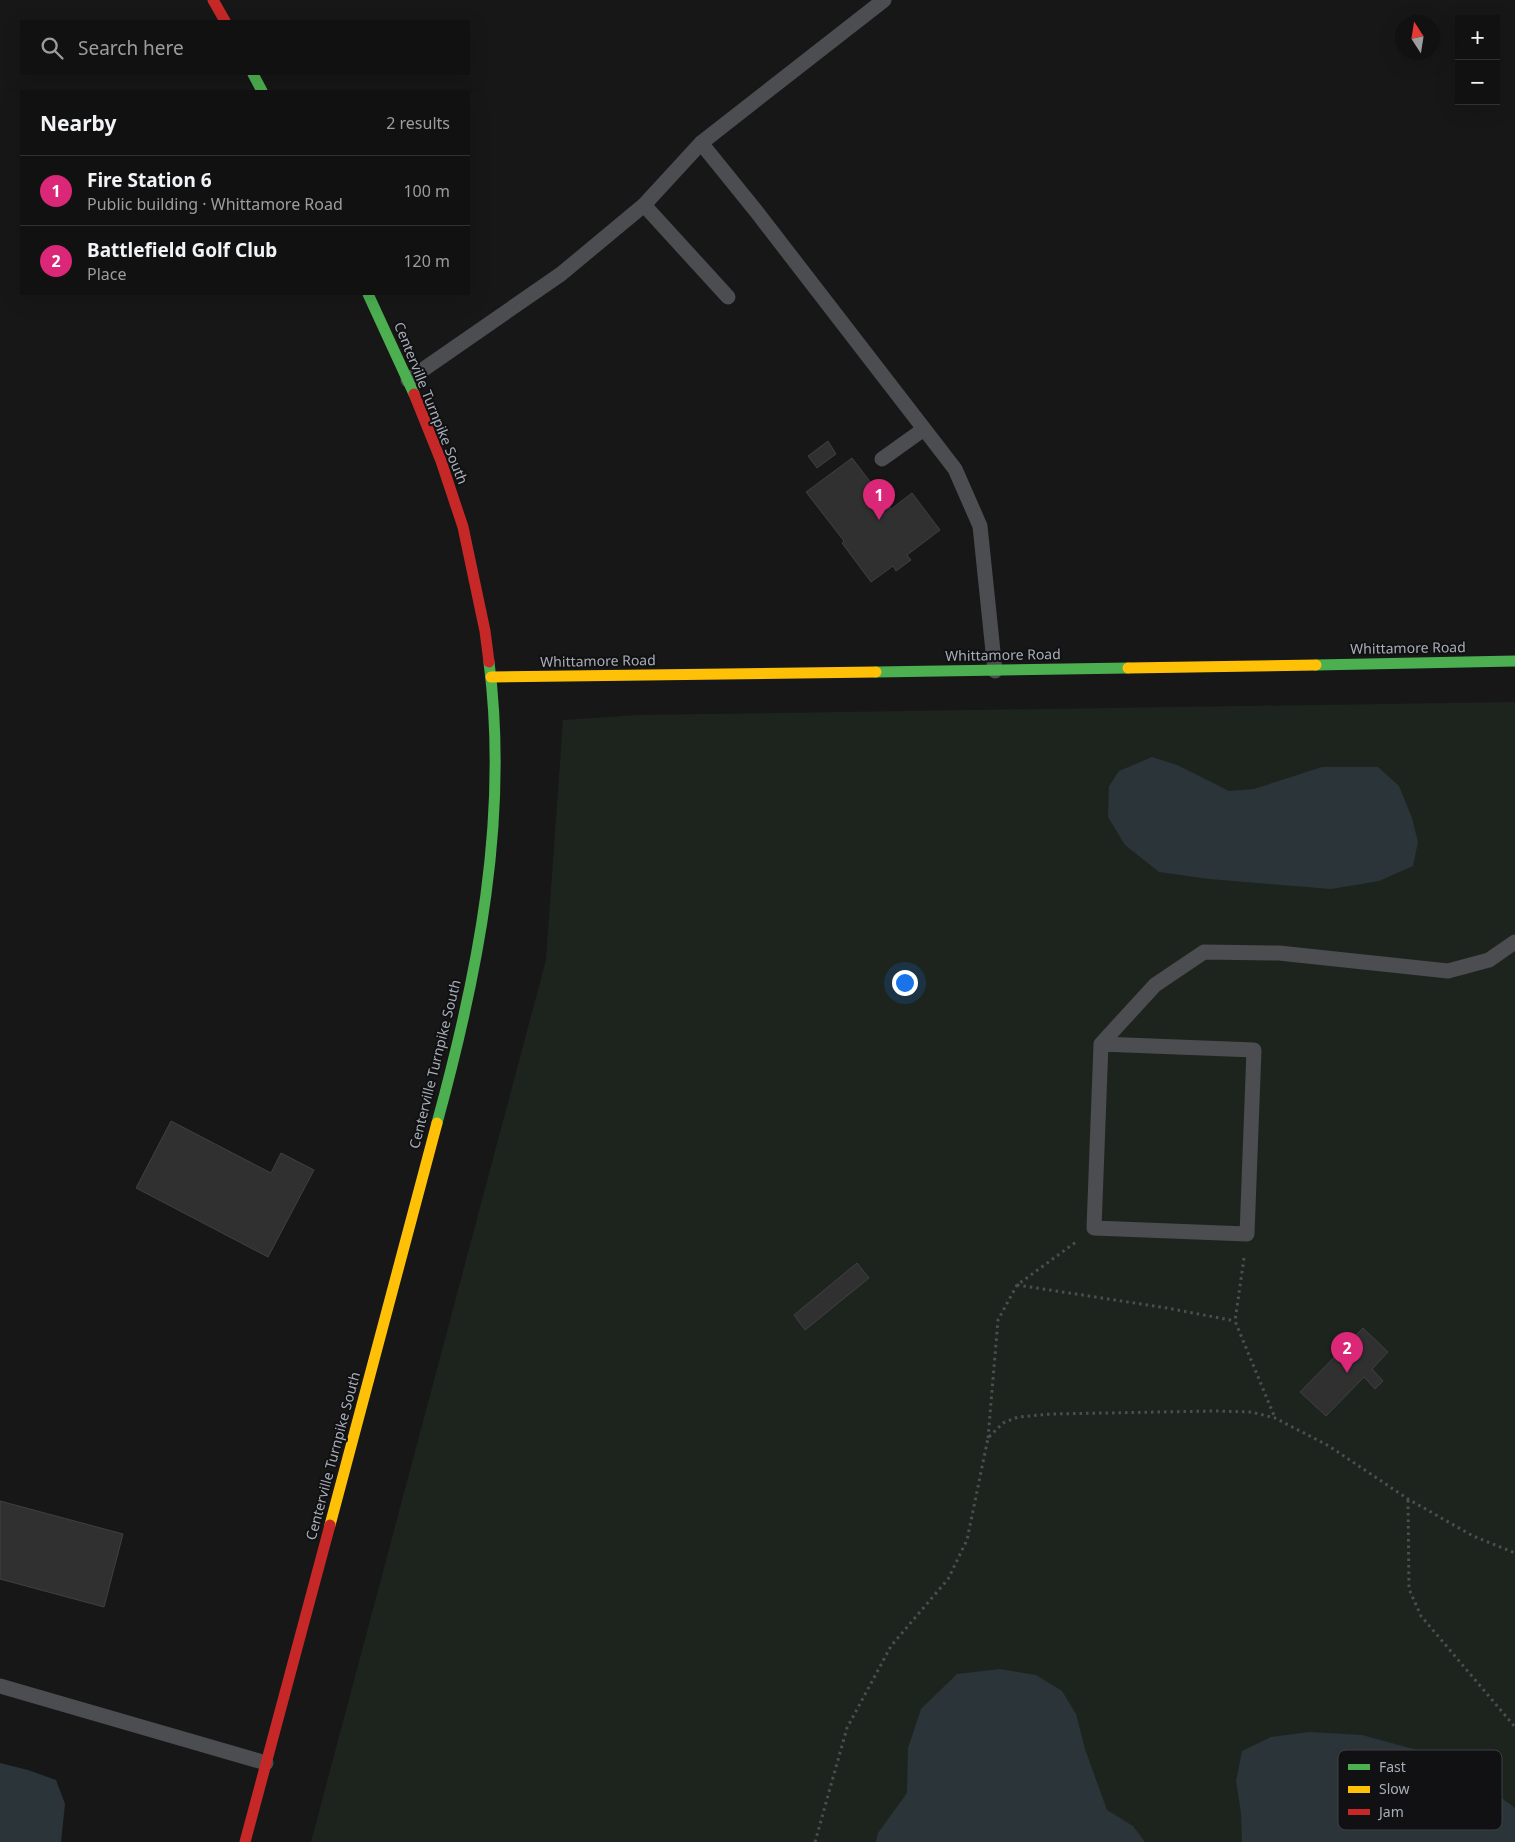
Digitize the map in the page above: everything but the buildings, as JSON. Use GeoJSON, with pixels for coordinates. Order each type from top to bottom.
{"type":"FeatureCollection","features":[{"type":"Feature","properties":{"kind":"main road"},"geometry":{"type":"LineString","coordinates":[[214,0],[224,20]]}},
{"type":"Feature","properties":{"kind":"main road"},"geometry":{"type":"LineString","coordinates":[[254,75],[261,90]]}},
{"type":"Feature","properties":{"kind":"main road","name":"Centerville Turnpike South"},"geometry":{"type":"LineString","coordinates":[[245,1842],[454,1061],[480,940],[490,873],[496,742],[485,631],[463,527],[441,461],[408,380],[368,295]]}},
{"type":"Feature","properties":{"kind":"main road","name":"Whittamore Road"},"geometry":{"type":"LineString","coordinates":[[491,677],[1515,661]]}},
{"type":"Feature","properties":{"kind":"lane"},"geometry":{"type":"LineString","coordinates":[[408,380],[561,274],[644,206],[701,143],[884,0]]}},
{"type":"Feature","properties":{"kind":"lane"},"geometry":{"type":"LineString","coordinates":[[701,143],[756,210],[955,469],[980,526],[995,670]]}},
{"type":"Feature","properties":{"kind":"lane"},"geometry":{"type":"LineString","coordinates":[[644,206],[728,297]]}},
{"type":"Feature","properties":{"kind":"lane"},"geometry":{"type":"LineString","coordinates":[[882,459],[924,429]]}},
{"type":"Feature","properties":{"kind":"lane"},"geometry":{"type":"LineString","coordinates":[[1101,1044],[1254,1050],[1247,1234],[1094,1228],[1101,1044],[1155,985],[1204,952],[1279,952],[1448,971],[1489,960],[1515,942]]}},
{"type":"Feature","properties":{"kind":"lane"},"geometry":{"type":"LineString","coordinates":[[0,1686],[266,1763]]}},
{"type":"Feature","properties":{"kind":"path"},"geometry":{"type":"LineString","coordinates":[[815,1842],[847,1728],[891,1646],[948,1579],[967,1540],[988,1438],[998,1320],[1017,1285],[1094,1228]]}},
{"type":"Feature","properties":{"kind":"path"},"geometry":{"type":"LineString","coordinates":[[1247,1234],[1235,1321],[1275,1418]]}},
{"type":"Feature","properties":{"kind":"path"},"geometry":{"type":"LineString","coordinates":[[1017,1285],[1167,1308],[1235,1321]]}},
{"type":"Feature","properties":{"kind":"path"},"geometry":{"type":"LineString","coordinates":[[988,1438],[1003,1423],[1018,1417],[1051,1414],[1251,1412],[1275,1418],[1329,1446],[1408,1499],[1473,1536],[1515,1553]]}},
{"type":"Feature","properties":{"kind":"path"},"geometry":{"type":"LineString","coordinates":[[1408,1499],[1409,1589],[1421,1616],[1515,1727]]}},
{"type":"Feature","properties":{"kind":"shaded area"},"geometry":{"type":"Polygon","coordinates":[[[1515,702],[1515,1842],[311,1842],[546,960],[563,720],[638,715],[1515,702]]]}},
{"type":"Feature","properties":{"kind":"shaded area"},"geometry":{"type":"Polygon","coordinates":[[[1152,757],[1177,765],[1229,791],[1254,789],[1322,767],[1378,767],[1399,786],[1412,818],[1418,842],[1413,866],[1379,881],[1331,889],[1209,879],[1159,872],[1125,845],[1108,817],[1109,786],[1119,771],[1152,757]]]}},
{"type":"Feature","properties":{"kind":"shaded area"},"geometry":{"type":"Polygon","coordinates":[[[1000,1669],[1036,1675],[1062,1691],[1076,1714],[1085,1749],[1107,1810],[1133,1826],[1145,1842],[876,1842],[878,1833],[907,1793],[908,1748],[921,1709],[957,1674],[1000,1669]]]}},
{"type":"Feature","properties":{"kind":"shaded area"},"geometry":{"type":"Polygon","coordinates":[[[1309,1732],[1362,1735],[1417,1750],[1338,1750],[1338,1830],[1502,1830],[1502,1798],[1515,1808],[1515,1842],[1242,1842],[1241,1813],[1236,1781],[1242,1751],[1271,1737],[1309,1732]]]}},
{"type":"Feature","properties":{"kind":"shaded area"},"geometry":{"type":"Polygon","coordinates":[[[0,1763],[56,1780],[65,1804],[61,1842],[0,1842],[0,1763]]]}},
{"type":"Feature","properties":{"kind":"traffic: fast"},"geometry":{"type":"LineString","coordinates":[[254,75],[261,90]]}},
{"type":"Feature","properties":{"kind":"traffic: fast"},"geometry":{"type":"LineString","coordinates":[[368,295],[414,394]]}},
{"type":"Feature","properties":{"kind":"traffic: fast"},"geometry":{"type":"LineString","coordinates":[[1316,665],[1515,661]]}},
{"type":"Feature","properties":{"kind":"traffic: fast"},"geometry":{"type":"LineString","coordinates":[[437,1123],[465,1010],[477,953],[486,895],[495,779],[494,721],[489,662]]}},
{"type":"Feature","properties":{"kind":"traffic: fast"},"geometry":{"type":"LineString","coordinates":[[876,672],[1128,668]]}},
{"type":"Feature","properties":{"kind":"traffic: slow"},"geometry":{"type":"LineString","coordinates":[[1128,668],[1316,665]]}},
{"type":"Feature","properties":{"kind":"traffic: slow"},"geometry":{"type":"LineString","coordinates":[[491,677],[876,672]]}},
{"type":"Feature","properties":{"kind":"traffic: slow"},"geometry":{"type":"LineString","coordinates":[[330,1525],[437,1123]]}},
{"type":"Feature","properties":{"kind":"traffic: jam"},"geometry":{"type":"LineString","coordinates":[[213,0],[224,20]]}},
{"type":"Feature","properties":{"kind":"traffic: jam"},"geometry":{"type":"LineString","coordinates":[[414,394],[441,461],[463,527],[485,631],[489,662]]}},
{"type":"Feature","properties":{"kind":"traffic: jam"},"geometry":{"type":"LineString","coordinates":[[245,1842],[330,1525]]}},
{"type":"Feature","properties":{"kind":"place","name":"Fire Station 6"},"geometry":{"type":"Point","coordinates":[879,520]}},
{"type":"Feature","properties":{"kind":"place","name":"Battlefield Golf Club"},"geometry":{"type":"Point","coordinates":[1347,1373]}}]}
